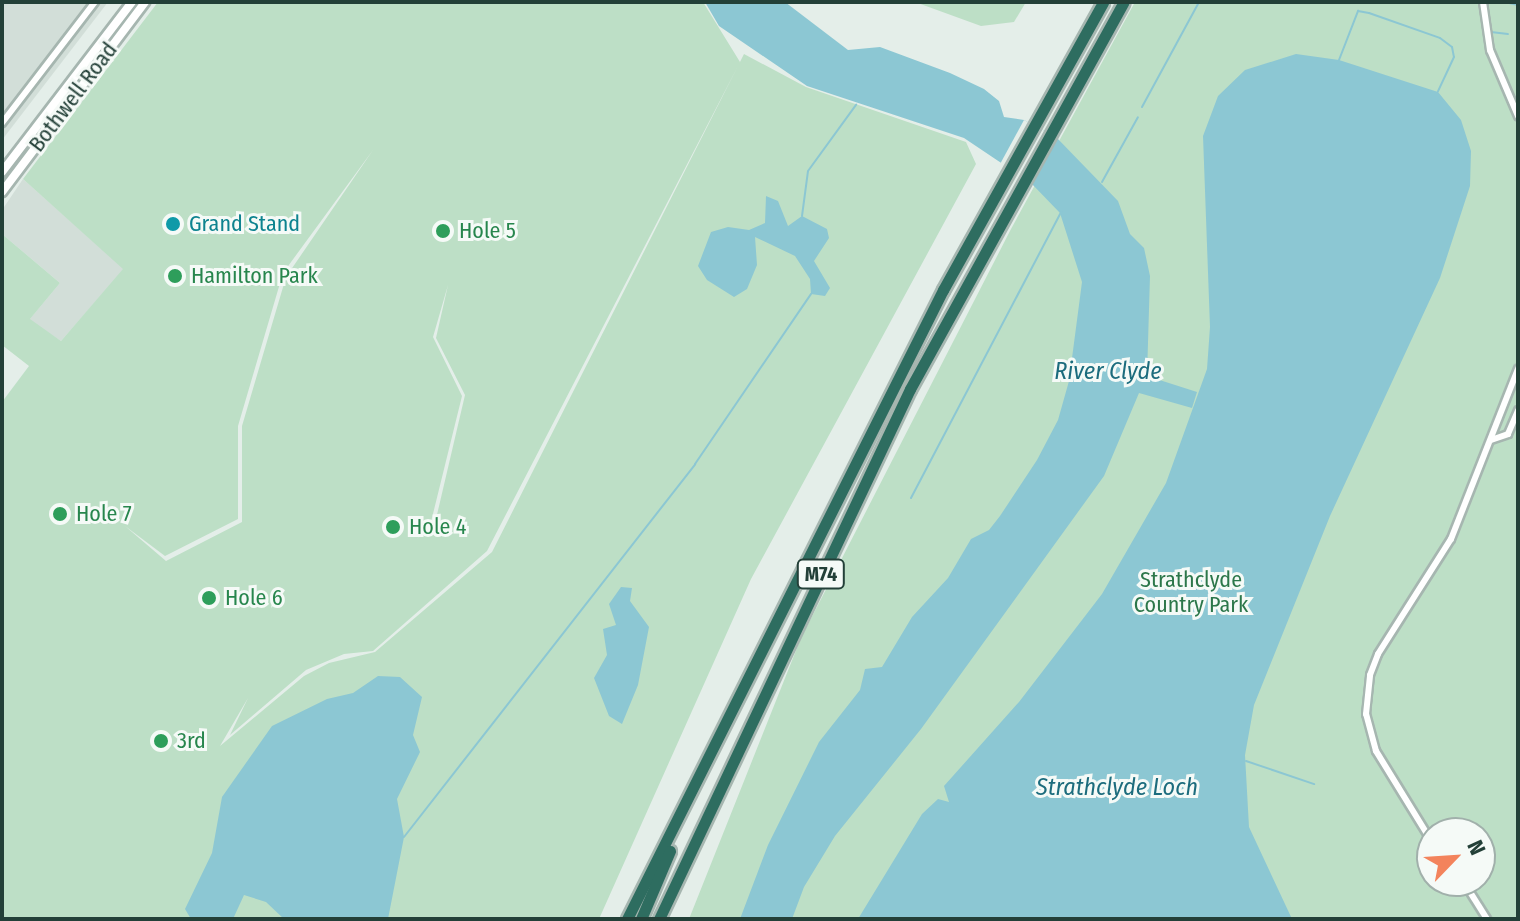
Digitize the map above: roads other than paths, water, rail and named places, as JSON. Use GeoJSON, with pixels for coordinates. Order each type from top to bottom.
{"type":"FeatureCollection","features":[{"type":"Feature","properties":{"kind":"highway","name":"M74"},"geometry":{"type":"LineString","coordinates":[[641,919],[700,776],[978,223],[1103,2]]}},
{"type":"Feature","properties":{"kind":"highway","name":"M74"},"geometry":{"type":"LineString","coordinates":[[659,919],[910,389],[1124,2]]}},
{"type":"Feature","properties":{"kind":"highway"},"geometry":{"type":"LineString","coordinates":[[627,919],[700,776]]}},
{"type":"Feature","properties":{"kind":"main road","name":"Bothwell Road"},"geometry":{"type":"LineString","coordinates":[[2,172],[132,2]]}},
{"type":"Feature","properties":{"kind":"main road","name":"Bothwell Road"},"geometry":{"type":"LineString","coordinates":[[2,192],[145,2]]}},
{"type":"Feature","properties":{"kind":"street"},"geometry":{"type":"LineString","coordinates":[[2,123],[95,2]]}},
{"type":"Feature","properties":{"kind":"street"},"geometry":{"type":"LineString","coordinates":[[1483,2],[1490,50],[1518,116]]}},
{"type":"Feature","properties":{"kind":"street"},"geometry":{"type":"LineString","coordinates":[[1417,817],[1376,751],[1366,714],[1370,675],[1378,654],[1451,539],[1518,369]]}},
{"type":"Feature","properties":{"kind":"street"},"geometry":{"type":"LineString","coordinates":[[1491,440],[1508,434],[1518,410]]}},
{"type":"Feature","properties":{"kind":"street"},"geometry":{"type":"LineString","coordinates":[[1376,751],[1420,817]]}},
{"type":"Feature","properties":{"kind":"street"},"geometry":{"type":"LineString","coordinates":[[1473,897],[1487,919]]}},
{"type":"Feature","properties":{"kind":"water","name":"River Clyde"},"geometry":{"type":"Polygon","coordinates":[[[705,2],[785,2],[848,50],[880,47],[950,73],[984,89],[999,101],[1004,117],[1024,120],[1056,137],[1118,201],[1130,234],[1144,248],[1150,276],[1147,376],[1197,392],[1192,408],[1139,393],[1104,476],[921,729],[835,836],[804,887],[792,919],[740,919],[768,845],[819,742],[860,690],[865,669],[882,667],[912,617],[948,578],[971,539],[989,530],[1037,460],[1058,420],[1069,381],[1082,282],[1060,213],[1031,183],[964,138],[807,86],[719,26],[705,2]]]}},
{"type":"Feature","properties":{"kind":"water","name":"Strathclyde Loch"},"geometry":{"type":"Polygon","coordinates":[[[1296,54],[1339,60],[1438,92],[1461,120],[1471,151],[1470,186],[1440,278],[1330,516],[1254,705],[1245,755],[1249,827],[1292,919],[858,919],[922,814],[938,799],[949,802],[944,786],[1019,702],[1102,594],[1166,483],[1207,369],[1210,327],[1203,136],[1218,96],[1245,70],[1296,54]]]}},
{"type":"Feature","properties":{"kind":"water"},"geometry":{"type":"Polygon","coordinates":[[[766,196],[778,201],[788,226],[802,216],[827,229],[829,238],[814,261],[830,288],[825,296],[811,294],[810,279],[795,256],[755,237],[757,265],[747,289],[734,297],[707,280],[698,266],[711,232],[728,227],[749,230],[765,223],[766,196]]]}},
{"type":"Feature","properties":{"kind":"water"},"geometry":{"type":"Polygon","coordinates":[[[621,587],[632,588],[630,601],[649,627],[638,685],[622,724],[609,716],[594,678],[607,655],[603,629],[616,625],[609,604],[621,587]]]}},
{"type":"Feature","properties":{"kind":"water"},"geometry":{"type":"Polygon","coordinates":[[[378,676],[400,677],[422,697],[413,735],[420,752],[397,799],[404,837],[388,919],[284,919],[266,902],[244,895],[233,919],[191,919],[185,909],[212,853],[222,797],[272,726],[327,699],[353,693],[378,676]]]}},
{"type":"Feature","properties":{"kind":"waterway"},"geometry":{"type":"LineString","coordinates":[[1142,107],[1199,2]]}},
{"type":"Feature","properties":{"kind":"waterway"},"geometry":{"type":"LineString","coordinates":[[1505,2],[1518,5]]}},
{"type":"Feature","properties":{"kind":"waterway"},"geometry":{"type":"LineString","coordinates":[[1339,60],[1358,11],[1369,13],[1440,38],[1452,47],[1454,57],[1438,92]]}},
{"type":"Feature","properties":{"kind":"waterway"},"geometry":{"type":"LineString","coordinates":[[1491,32],[1508,34]]}},
{"type":"Feature","properties":{"kind":"waterway"},"geometry":{"type":"LineString","coordinates":[[802,216],[808,171],[856,105]]}},
{"type":"Feature","properties":{"kind":"waterway"},"geometry":{"type":"LineString","coordinates":[[1102,182],[1138,117]]}},
{"type":"Feature","properties":{"kind":"waterway"},"geometry":{"type":"LineString","coordinates":[[911,498],[1061,212]]}},
{"type":"Feature","properties":{"kind":"waterway"},"geometry":{"type":"LineString","coordinates":[[404,837],[695,464],[811,294]]}},
{"type":"Feature","properties":{"kind":"waterway"},"geometry":{"type":"LineString","coordinates":[[1246,761],[1314,784]]}},
{"type":"Feature","properties":{"kind":"place","name":"Grand Stand"},"geometry":{"type":"Point","coordinates":[173,224]}},
{"type":"Feature","properties":{"kind":"place","name":"Hole 5"},"geometry":{"type":"Point","coordinates":[443,231]}},
{"type":"Feature","properties":{"kind":"place","name":"Hamilton Park"},"geometry":{"type":"Point","coordinates":[175,276]}},
{"type":"Feature","properties":{"kind":"place","name":"Hole 7"},"geometry":{"type":"Point","coordinates":[60,514]}},
{"type":"Feature","properties":{"kind":"place","name":"Hole 4"},"geometry":{"type":"Point","coordinates":[393,527]}},
{"type":"Feature","properties":{"kind":"place","name":"Hole 6"},"geometry":{"type":"Point","coordinates":[209,598]}},
{"type":"Feature","properties":{"kind":"place","name":"3rd"},"geometry":{"type":"Point","coordinates":[161,741]}},
{"type":"Feature","properties":{"kind":"park label","name":"Strathclyde Country Park"},"geometry":{"type":"Point","coordinates":[1191,592]}}]}
